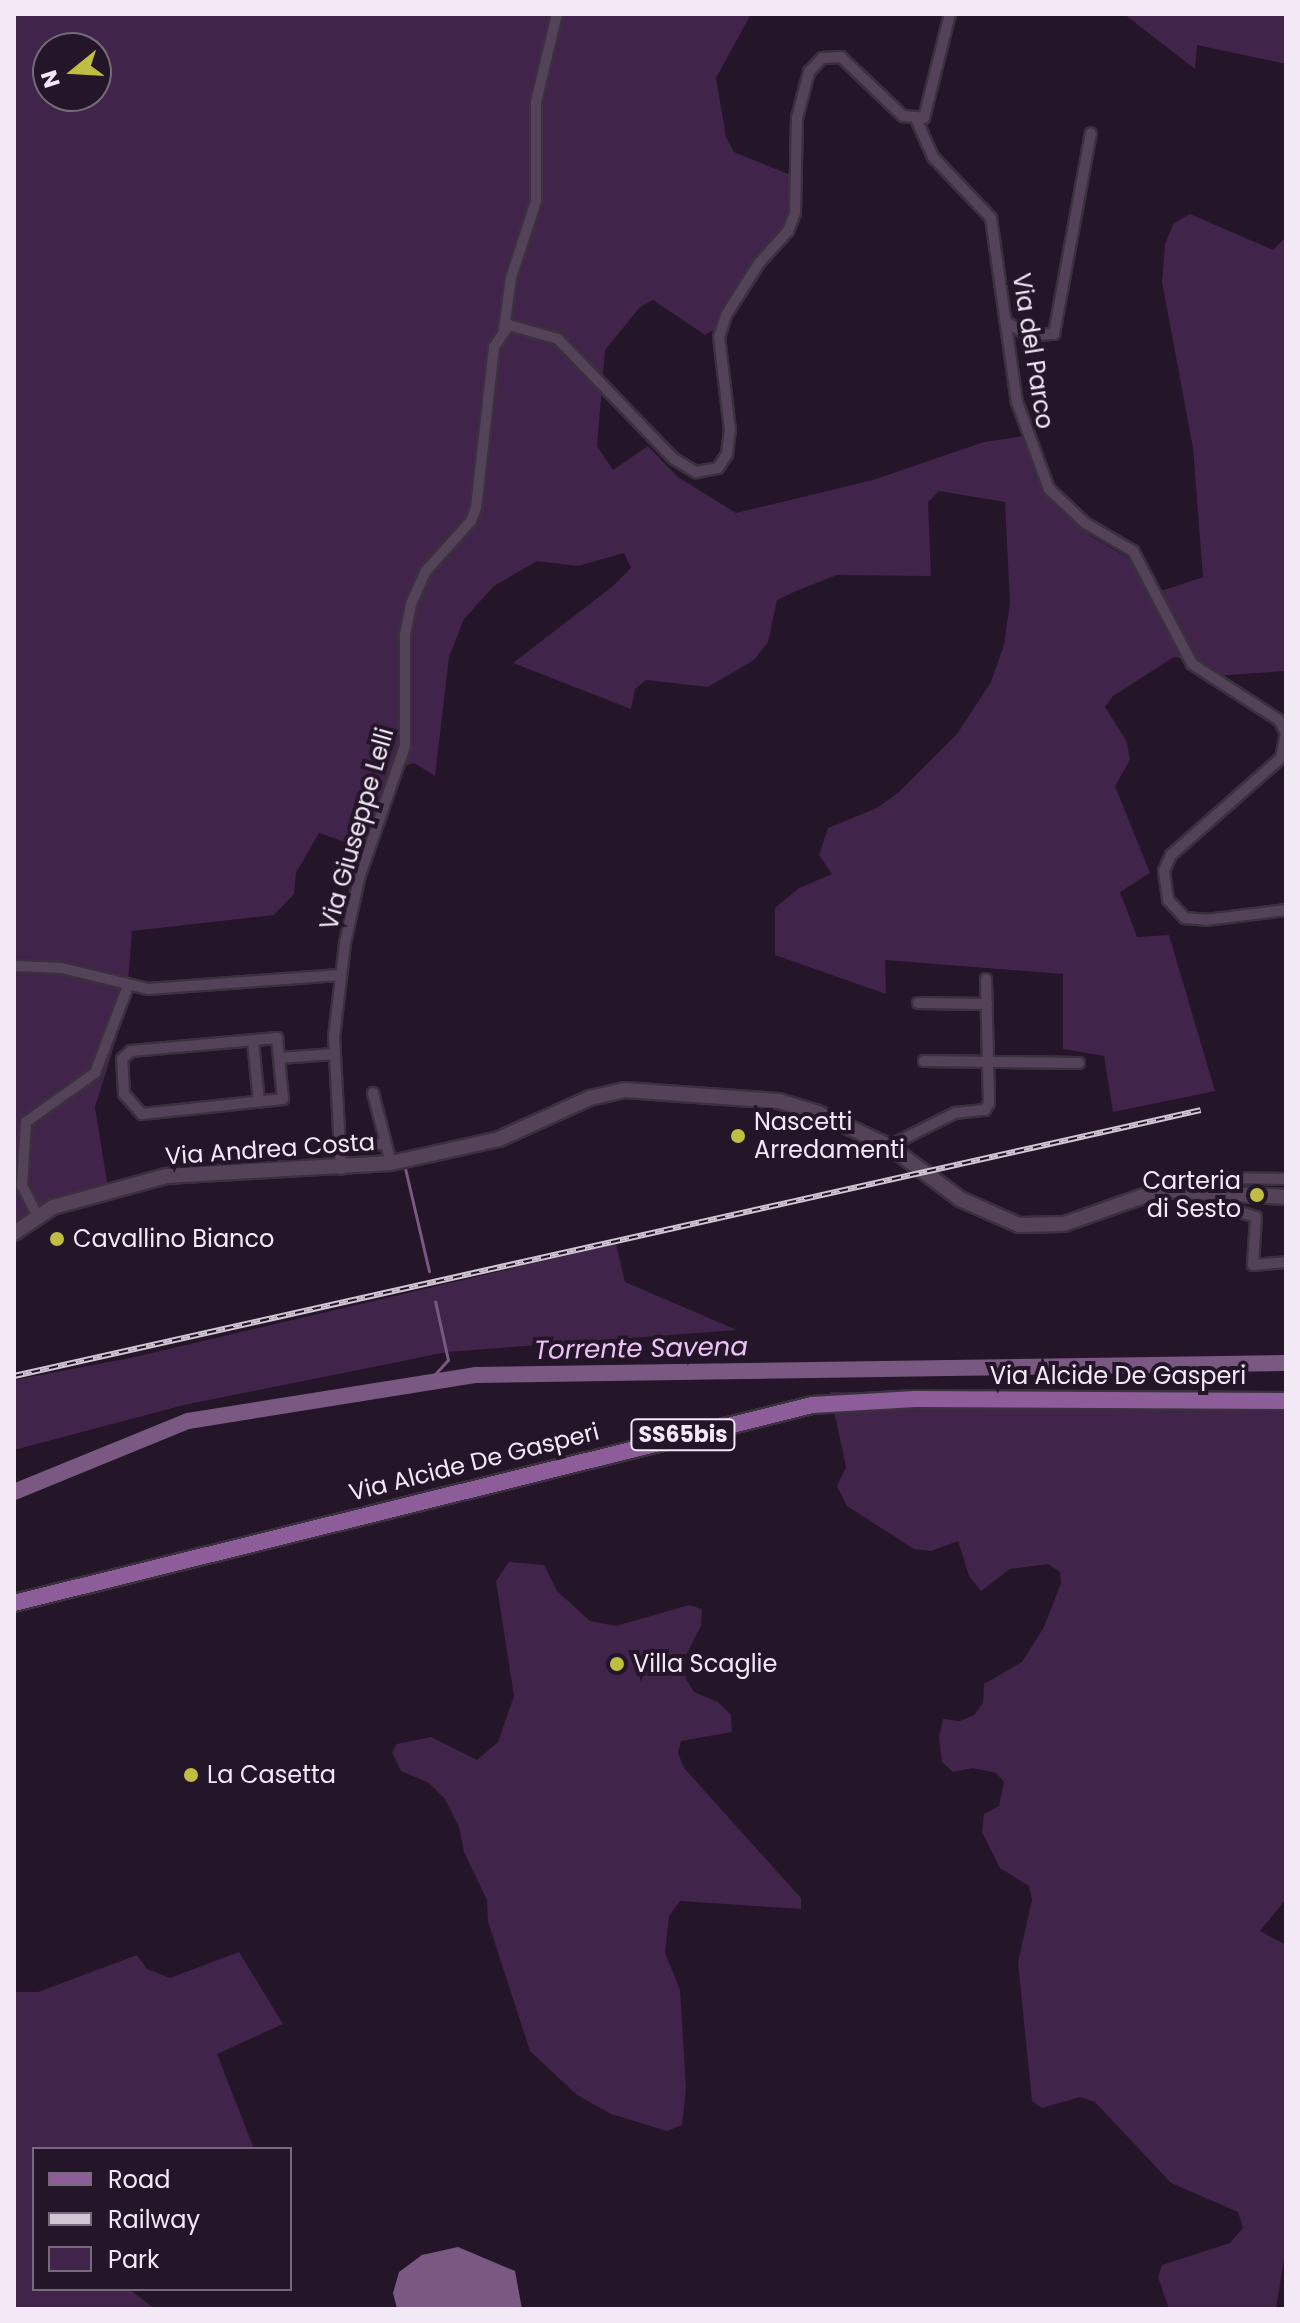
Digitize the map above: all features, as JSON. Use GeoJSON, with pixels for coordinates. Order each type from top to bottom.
{"type":"FeatureCollection","features":[{"type":"Feature","properties":{"kind":"main road","name":"Via Andrea Costa"},"geometry":{"type":"LineString","coordinates":[[14,1233],[37,1215],[166,1176],[341,1169],[391,1163],[499,1139],[590,1098],[625,1090],[779,1101],[816,1112],[889,1146],[960,1199],[1019,1225],[1064,1224],[1161,1190],[1220,1191]]}},
{"type":"Feature","properties":{"kind":"main road"},"geometry":{"type":"LineString","coordinates":[[1220,1191],[1286,1197]]}},
{"type":"Feature","properties":{"kind":"main road","name":"Via Alcide De Gasperi"},"geometry":{"type":"LineString","coordinates":[[14,1603],[812,1405],[915,1399],[1286,1401]]}},
{"type":"Feature","properties":{"kind":"street","name":"Via Giuseppe Lelli"},"geometry":{"type":"LineString","coordinates":[[341,1169],[334,1054],[339,975],[360,875],[405,746],[408,617],[425,572],[462,533],[476,508],[487,376],[504,329],[511,278],[536,201],[536,102],[557,14]]}},
{"type":"Feature","properties":{"kind":"street"},"geometry":{"type":"LineString","coordinates":[[504,329],[517,324],[558,339],[674,459],[696,472],[718,468],[727,454],[730,430],[719,337],[726,315],[752,274],[792,223],[799,189],[797,118],[809,72],[822,58],[841,57],[903,116],[917,121],[928,111],[928,92],[950,14]]}},
{"type":"Feature","properties":{"kind":"street","name":"Via del Parco"},"geometry":{"type":"LineString","coordinates":[[917,121],[922,141],[933,157],[991,218],[1017,402],[1049,489],[1085,523],[1133,551],[1192,664],[1279,720],[1286,733],[1281,758],[1171,855],[1164,871],[1168,900],[1185,918],[1206,920],[1286,910]]}},
{"type":"Feature","properties":{"kind":"street"},"geometry":{"type":"LineString","coordinates":[[1006,322],[1029,336],[1054,334],[1091,133]]}},
{"type":"Feature","properties":{"kind":"street"},"geometry":{"type":"LineString","coordinates":[[14,966],[62,968],[148,989],[339,975]]}},
{"type":"Feature","properties":{"kind":"street"},"geometry":{"type":"LineString","coordinates":[[889,1146],[955,1113],[985,1110],[988,1063],[986,979]]}},
{"type":"Feature","properties":{"kind":"street"},"geometry":{"type":"LineString","coordinates":[[37,1215],[22,1186],[26,1122],[95,1073],[128,986]]}},
{"type":"Feature","properties":{"kind":"street"},"geometry":{"type":"LineString","coordinates":[[918,1003],[987,1004]]}},
{"type":"Feature","properties":{"kind":"street"},"geometry":{"type":"LineString","coordinates":[[277,1038],[279,1058],[283,1099],[142,1114],[124,1094],[122,1059],[131,1051],[277,1038]]}},
{"type":"Feature","properties":{"kind":"street"},"geometry":{"type":"LineString","coordinates":[[253,1041],[259,1102]]}},
{"type":"Feature","properties":{"kind":"street"},"geometry":{"type":"LineString","coordinates":[[279,1058],[334,1054]]}},
{"type":"Feature","properties":{"kind":"street"},"geometry":{"type":"LineString","coordinates":[[924,1061],[1079,1063]]}},
{"type":"Feature","properties":{"kind":"street"},"geometry":{"type":"LineString","coordinates":[[373,1093],[391,1163]]}},
{"type":"Feature","properties":{"kind":"street"},"geometry":{"type":"LineString","coordinates":[[340,1145],[384,1144]]}},
{"type":"Feature","properties":{"kind":"street"},"geometry":{"type":"LineString","coordinates":[[1286,1179],[1229,1178],[1220,1191],[1234,1210],[1256,1217],[1253,1265],[1286,1262]]}},
{"type":"Feature","properties":{"kind":"green space"},"geometry":{"type":"Polygon","coordinates":[[[14,14],[751,14],[716,78],[726,137],[734,152],[793,176],[789,226],[717,328],[705,335],[653,300],[640,307],[605,350],[597,446],[613,470],[648,446],[678,477],[736,513],[873,480],[984,442],[1024,436],[1036,476],[1051,501],[1091,536],[1132,560],[1142,570],[1152,594],[1203,577],[1193,448],[1162,282],[1165,244],[1173,224],[1190,214],[1273,250],[1286,237],[1286,671],[1213,676],[1187,659],[1174,657],[1113,696],[1105,707],[1127,742],[1130,760],[1115,786],[1150,873],[1120,892],[1137,937],[1169,935],[1215,1091],[1113,1112],[1104,1056],[1063,1049],[1063,974],[885,960],[886,994],[775,955],[775,908],[799,888],[832,874],[819,855],[828,828],[877,808],[899,792],[957,734],[991,682],[1004,645],[1010,602],[1005,502],[939,491],[928,502],[931,576],[837,575],[796,591],[777,600],[768,642],[754,660],[708,687],[646,680],[635,689],[631,709],[513,663],[613,586],[631,568],[624,553],[578,566],[537,561],[494,586],[464,619],[449,657],[435,776],[414,763],[392,770],[362,848],[319,833],[296,873],[294,894],[274,915],[132,931],[126,1008],[95,1107],[108,1188],[46,1210],[14,1236],[14,14]]]}},
{"type":"Feature","properties":{"kind":"green space"},"geometry":{"type":"Polygon","coordinates":[[[1124,14],[1286,14],[1286,64],[1197,45],[1195,69],[1124,14]]]}},
{"type":"Feature","properties":{"kind":"green space"},"geometry":{"type":"Polygon","coordinates":[[[616,1244],[625,1282],[737,1330],[447,1352],[184,1405],[14,1450],[14,1380],[135,1357],[616,1244]]]}},
{"type":"Feature","properties":{"kind":"green space"},"geometry":{"type":"Polygon","coordinates":[[[830,1392],[1286,1401],[1286,1899],[1260,1931],[1286,1945],[1286,2247],[1276,2309],[1169,2309],[1158,2277],[1162,2265],[1230,2243],[1243,2228],[1238,2212],[1171,2183],[1095,2102],[1080,2097],[1042,2108],[1032,2101],[1018,1962],[1032,1900],[1029,1886],[1000,1868],[982,1832],[984,1814],[999,1806],[1004,1782],[996,1773],[973,1768],[953,1772],[942,1762],[939,1737],[943,1719],[960,1721],[974,1715],[983,1703],[984,1684],[1022,1662],[1044,1627],[1061,1583],[1060,1572],[1048,1564],[1010,1569],[981,1591],[969,1576],[958,1541],[931,1551],[914,1549],[847,1506],[837,1486],[846,1467],[830,1392]]]}},
{"type":"Feature","properties":{"kind":"green space"},"geometry":{"type":"Polygon","coordinates":[[[509,1562],[544,1565],[557,1591],[590,1621],[616,1626],[689,1605],[702,1609],[701,1626],[684,1659],[686,1679],[694,1692],[718,1702],[731,1715],[732,1732],[681,1741],[678,1753],[684,1768],[801,1898],[801,1909],[680,1901],[669,1916],[665,1953],[680,1990],[686,2088],[682,2125],[667,2131],[611,2114],[577,2095],[530,2051],[488,1922],[487,1900],[464,1852],[459,1827],[445,1799],[429,1783],[401,1771],[392,1752],[397,1744],[431,1737],[477,1760],[498,1742],[514,1696],[496,1581],[509,1562]]]}},
{"type":"Feature","properties":{"kind":"green space"},"geometry":{"type":"Polygon","coordinates":[[[239,1952],[283,2024],[217,2054],[253,2147],[32,2147],[32,2291],[132,2291],[155,2309],[14,2309],[14,1992],[38,1992],[137,1955],[147,1969],[170,1978],[239,1952]]]}},
{"type":"Feature","properties":{"kind":"shaded area"},"geometry":{"type":"Polygon","coordinates":[[[458,2247],[515,2271],[522,2309],[397,2309],[393,2293],[399,2272],[422,2255],[458,2247]]]}},
{"type":"Feature","properties":{"kind":"waterway"},"geometry":{"type":"LineString","coordinates":[[405,1168],[429,1271]]}},
{"type":"Feature","properties":{"kind":"waterway"},"geometry":{"type":"LineString","coordinates":[[427,1383],[448,1360],[435,1301]]}},
{"type":"Feature","properties":{"kind":"waterway","name":"Torrente Savena"},"geometry":{"type":"LineString","coordinates":[[14,1492],[188,1421],[476,1375],[1286,1363]]}},
{"type":"Feature","properties":{"kind":"railway"},"geometry":{"type":"LineString","coordinates":[[14,1376],[1201,1110]]}},
{"type":"Feature","properties":{"kind":"place","name":"Nascetti Arredamenti"},"geometry":{"type":"Point","coordinates":[738,1136]}},
{"type":"Feature","properties":{"kind":"place","name":"Carteria di Sesto"},"geometry":{"type":"Point","coordinates":[1257,1195]}},
{"type":"Feature","properties":{"kind":"place","name":"Cavallino Bianco"},"geometry":{"type":"Point","coordinates":[57,1239]}},
{"type":"Feature","properties":{"kind":"place","name":"Villa Scaglie"},"geometry":{"type":"Point","coordinates":[617,1664]}},
{"type":"Feature","properties":{"kind":"place","name":"La Casetta"},"geometry":{"type":"Point","coordinates":[191,1775]}}]}
